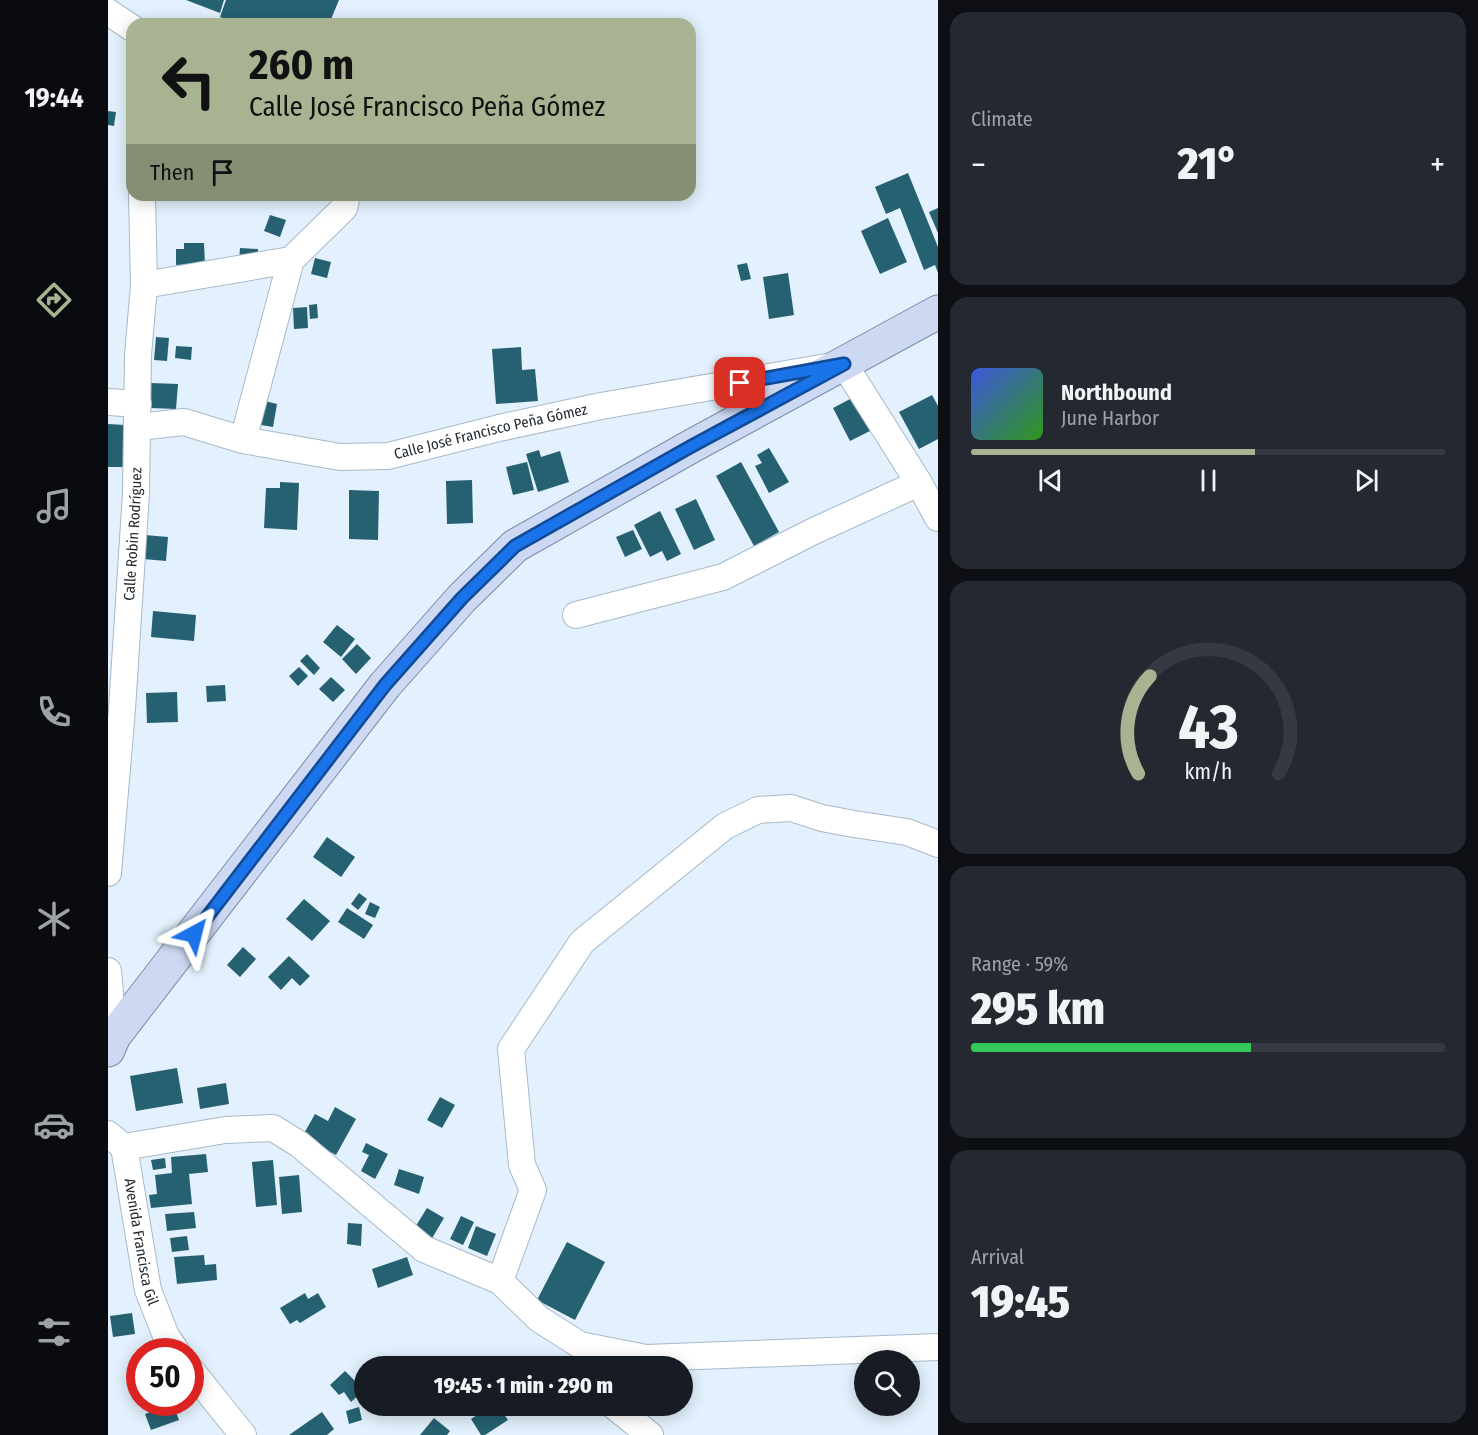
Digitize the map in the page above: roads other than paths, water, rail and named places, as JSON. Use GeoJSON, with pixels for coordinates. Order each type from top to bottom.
{"type":"FeatureCollection","features":[{"type":"Feature","properties":{"kind":"main road"},"geometry":{"type":"LineString","coordinates":[[111,1043],[385,685],[462,598],[515,546],[690,447],[938,312]]}},
{"type":"Feature","properties":{"kind":"street"},"geometry":{"type":"LineString","coordinates":[[108,12],[126,24]]}},
{"type":"Feature","properties":{"kind":"street","name":"Calle Robin Rodríguez"},"geometry":{"type":"LineString","coordinates":[[108,873],[122,709],[136,493],[138,355],[144,285],[142,201]]}},
{"type":"Feature","properties":{"kind":"street"},"geometry":{"type":"LineString","coordinates":[[243,440],[291,260],[344,208],[346,201]]}},
{"type":"Feature","properties":{"kind":"street"},"geometry":{"type":"LineString","coordinates":[[144,285],[291,260]]}},
{"type":"Feature","properties":{"kind":"street"},"geometry":{"type":"LineString","coordinates":[[844,364],[919,483],[938,518]]}},
{"type":"Feature","properties":{"kind":"street","name":"Calle José Francisco Peña Gómez"},"geometry":{"type":"LineString","coordinates":[[108,402],[138,415],[184,422],[243,440],[340,458],[388,456],[601,406],[844,364]]}},
{"type":"Feature","properties":{"kind":"street"},"geometry":{"type":"LineString","coordinates":[[576,615],[723,577],[814,531],[919,483]]}},
{"type":"Feature","properties":{"kind":"street"},"geometry":{"type":"LineString","coordinates":[[500,1281],[533,1190],[522,1165],[511,1049],[582,942],[725,826],[758,810],[791,808],[822,818],[907,832],[938,844]]}},
{"type":"Feature","properties":{"kind":"street"},"geometry":{"type":"LineString","coordinates":[[108,971],[111,1043]]}},
{"type":"Feature","properties":{"kind":"street"},"geometry":{"type":"LineString","coordinates":[[116,1141],[225,1130],[273,1128],[299,1144],[424,1249],[500,1281],[539,1320],[580,1345],[619,1356]]}},
{"type":"Feature","properties":{"kind":"street","name":"Avenida Francisca Gil"},"geometry":{"type":"LineString","coordinates":[[116,1141],[148,1290],[167,1338]]}},
{"type":"Feature","properties":{"kind":"street"},"geometry":{"type":"LineString","coordinates":[[693,1359],[938,1347]]}},
{"type":"Feature","properties":{"kind":"street"},"geometry":{"type":"LineString","coordinates":[[204,1386],[243,1435]]}},
{"type":"Feature","properties":{"kind":"street"},"geometry":{"type":"LineString","coordinates":[[626,1416],[650,1435]]}}]}
